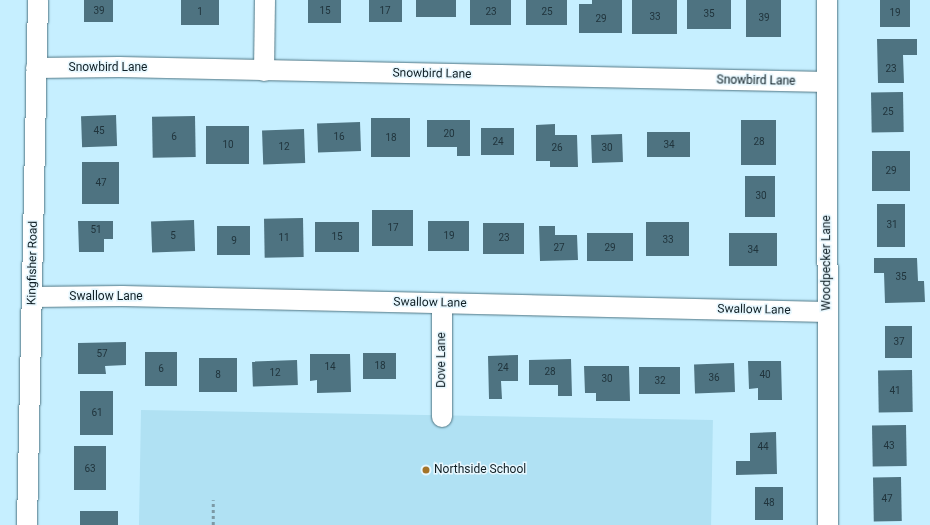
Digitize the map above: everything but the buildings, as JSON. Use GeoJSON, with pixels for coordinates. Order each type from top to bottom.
{"type":"FeatureCollection","features":[{"type":"Feature","properties":{"kind":"street","name":"Kingfisher Road"},"geometry":{"type":"LineString","coordinates":[[27,525],[38,0]]}},
{"type":"Feature","properties":{"kind":"street"},"geometry":{"type":"LineString","coordinates":[[264,71],[265,0]]}},
{"type":"Feature","properties":{"kind":"street","name":"Woodpecker Lane"},"geometry":{"type":"LineString","coordinates":[[827,0],[828,525]]}},
{"type":"Feature","properties":{"kind":"street","name":"Snowbird Lane"},"geometry":{"type":"LineString","coordinates":[[36,68],[119,67],[827,82]]}},
{"type":"Feature","properties":{"kind":"street","name":"Swallow Lane"},"geometry":{"type":"LineString","coordinates":[[32,297],[122,296],[827,312]]}},
{"type":"Feature","properties":{"kind":"street","name":"Dove Lane"},"geometry":{"type":"LineString","coordinates":[[442,304],[442,417]]}},
{"type":"Feature","properties":{"kind":"path"},"geometry":{"type":"LineString","coordinates":[[213,500],[213,525]]}},
{"type":"Feature","properties":{"kind":"shaded area","name":"Northside School"},"geometry":{"type":"Polygon","coordinates":[[[141,410],[713,420],[711,525],[139,525],[141,410]]]}},
{"type":"Feature","properties":{"kind":"place","name":"Northside School"},"geometry":{"type":"Point","coordinates":[426,470]}}]}
